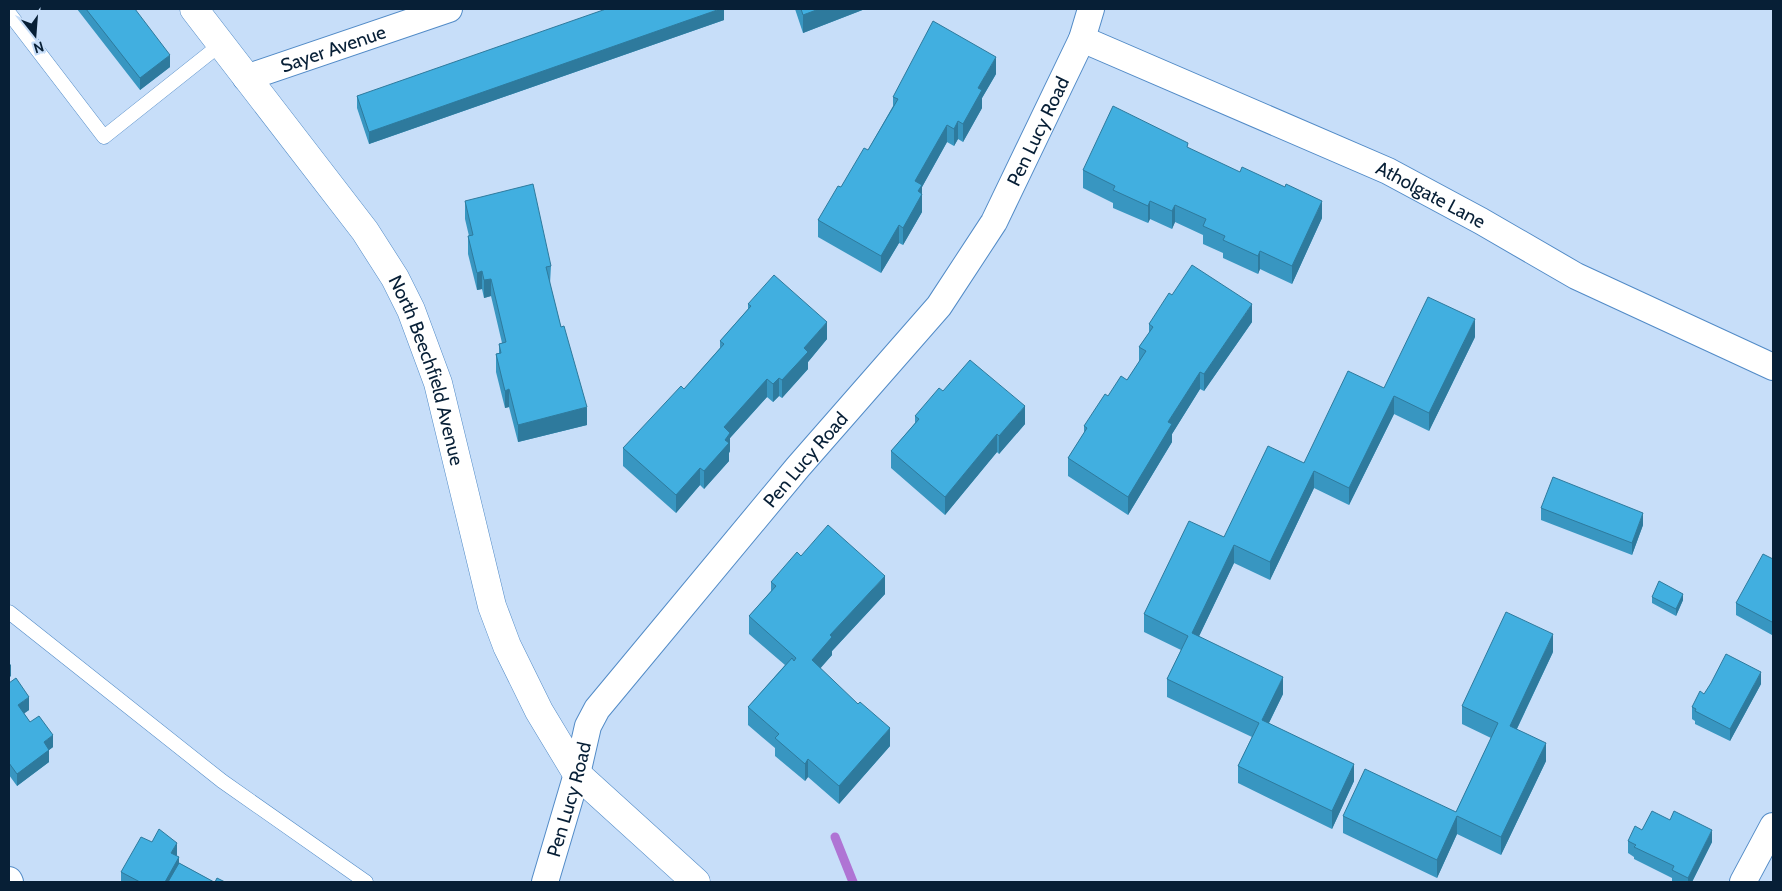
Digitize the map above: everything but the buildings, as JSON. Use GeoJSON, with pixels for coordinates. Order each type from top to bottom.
{"type":"FeatureCollection","features":[{"type":"Feature","properties":{"kind":"street","name":"North Beechfield Avenue"},"geometry":{"type":"LineString","coordinates":[[194,9],[365,231],[395,278],[411,310],[438,384],[492,606],[521,678],[577,774],[696,882]]}},
{"type":"Feature","properties":{"kind":"street","name":"Sayer Avenue"},"geometry":{"type":"LineString","coordinates":[[246,78],[449,9]]}},
{"type":"Feature","properties":{"kind":"street","name":"Pen Lucy Road"},"geometry":{"type":"LineString","coordinates":[[545,882],[577,774],[588,726],[597,708],[798,467],[939,306],[994,222],[1082,39],[1091,9]]}},
{"type":"Feature","properties":{"kind":"street","name":"Atholgate Lane"},"geometry":{"type":"LineString","coordinates":[[1082,39],[1388,171],[1481,221],[1576,276],[1773,367]]}},
{"type":"Feature","properties":{"kind":"street"},"geometry":{"type":"LineString","coordinates":[[1743,882],[1773,826]]}},
{"type":"Feature","properties":{"kind":"lane"},"geometry":{"type":"LineString","coordinates":[[9,13],[104,137],[221,44]]}},
{"type":"Feature","properties":{"kind":"lane"},"geometry":{"type":"LineString","coordinates":[[9,612],[222,781],[366,882]]}},
{"type":"Feature","properties":{"kind":"waterway"},"geometry":{"type":"LineString","coordinates":[[835,837],[853,882]]}}]}
